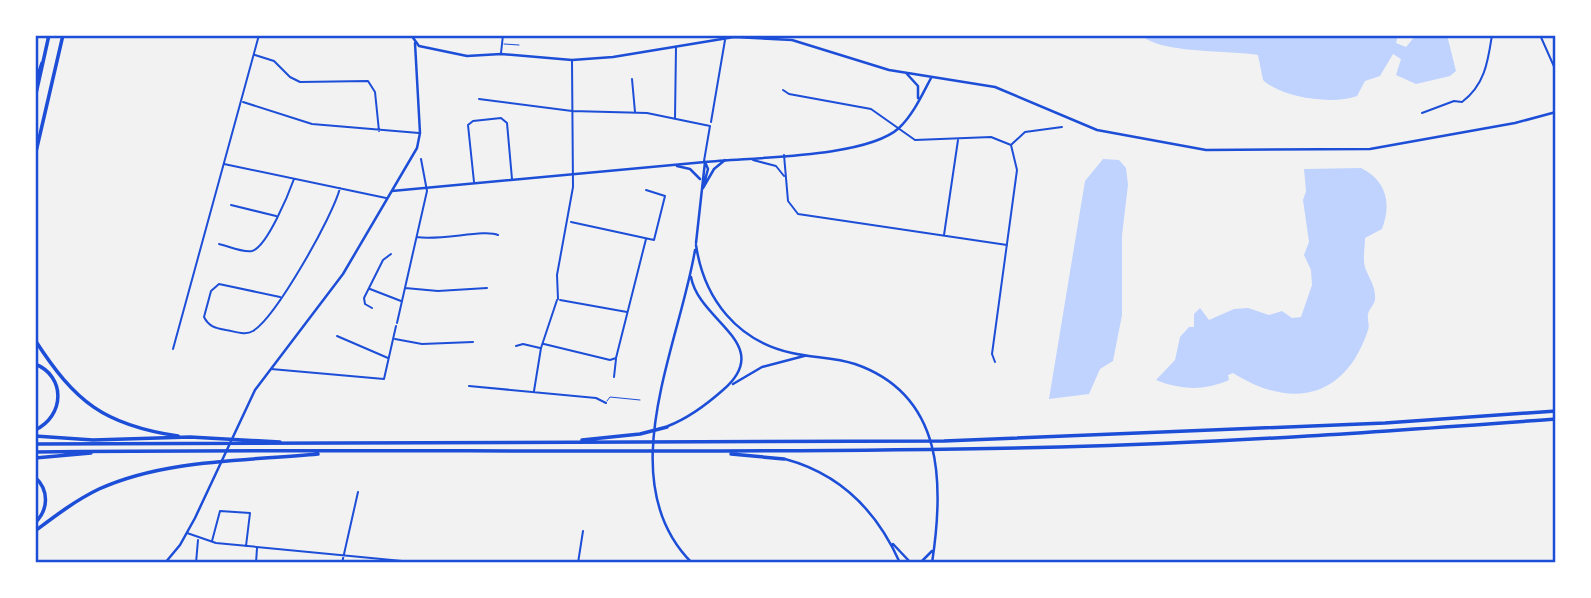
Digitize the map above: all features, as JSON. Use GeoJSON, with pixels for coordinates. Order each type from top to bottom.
{"type":"FeatureCollection","features":[{"type":"Feature","properties":{"kind":"highway"},"geometry":{"type":"LineString","coordinates":[[35,98],[49,35]]}},
{"type":"Feature","properties":{"kind":"highway"},"geometry":{"type":"LineString","coordinates":[[35,156],[63,35]]}},
{"type":"Feature","properties":{"kind":"highway"},"geometry":{"type":"LineString","coordinates":[[35,84],[43,62]]}},
{"type":"Feature","properties":{"kind":"highway"},"geometry":{"type":"LineString","coordinates":[[35,340],[68,384],[104,415],[133,428],[190,437]]}},
{"type":"Feature","properties":{"kind":"highway"},"geometry":{"type":"LineString","coordinates":[[35,363],[53,376],[59,397],[53,416],[35,430]]}},
{"type":"Feature","properties":{"kind":"highway"},"geometry":{"type":"LineString","coordinates":[[35,444],[944,441],[1358,425],[1556,411]]}},
{"type":"Feature","properties":{"kind":"highway"},"geometry":{"type":"LineString","coordinates":[[35,452],[718,452],[1065,447],[1357,433],[1556,419]]}},
{"type":"Feature","properties":{"kind":"highway"},"geometry":{"type":"LineString","coordinates":[[559,443],[667,427]]}},
{"type":"Feature","properties":{"kind":"highway"},"geometry":{"type":"LineString","coordinates":[[35,436],[93,440],[190,437],[285,443]]}},
{"type":"Feature","properties":{"kind":"highway"},"geometry":{"type":"LineString","coordinates":[[35,458],[104,452]]}},
{"type":"Feature","properties":{"kind":"highway"},"geometry":{"type":"LineString","coordinates":[[35,530],[88,495],[127,478],[210,464],[336,452]]}},
{"type":"Feature","properties":{"kind":"highway"},"geometry":{"type":"LineString","coordinates":[[718,452],[784,459]]}},
{"type":"Feature","properties":{"kind":"highway"},"geometry":{"type":"LineString","coordinates":[[35,477],[46,496],[43,513],[35,523]]}},
{"type":"Feature","properties":{"kind":"main road"},"geometry":{"type":"LineString","coordinates":[[165,563],[187,533],[252,396],[343,274],[417,148],[420,133],[415,43],[411,35]]}},
{"type":"Feature","properties":{"kind":"main road"},"geometry":{"type":"LineString","coordinates":[[415,43],[423,48],[461,55],[501,54],[572,60],[676,46],[726,36],[792,40],[905,73],[995,87],[1097,131],[1206,150],[1370,149],[1515,123],[1556,112]]}},
{"type":"Feature","properties":{"kind":"main road"},"geometry":{"type":"LineString","coordinates":[[905,73],[918,86],[918,101]]}},
{"type":"Feature","properties":{"kind":"main road"},"geometry":{"type":"LineString","coordinates":[[392,191],[677,166],[867,145],[898,129],[931,78]]}},
{"type":"Feature","properties":{"kind":"main road"},"geometry":{"type":"LineString","coordinates":[[702,191],[714,169],[725,160]]}},
{"type":"Feature","properties":{"kind":"main road"},"geometry":{"type":"LineString","coordinates":[[702,191],[705,162]]}},
{"type":"Feature","properties":{"kind":"main road"},"geometry":{"type":"LineString","coordinates":[[692,563],[668,535],[656,504],[651,474],[666,376],[696,245],[702,191],[708,169],[705,162]]}},
{"type":"Feature","properties":{"kind":"main road"},"geometry":{"type":"LineString","coordinates":[[677,166],[694,171],[701,182]]}},
{"type":"Feature","properties":{"kind":"main road"},"geometry":{"type":"LineString","coordinates":[[696,245],[706,285],[732,321],[764,344],[807,356],[836,359],[870,371],[891,385],[917,412],[932,443],[938,470],[936,536],[932,563]]}},
{"type":"Feature","properties":{"kind":"main road"},"geometry":{"type":"LineString","coordinates":[[691,273],[697,293],[735,341],[743,357],[739,375],[717,396]]}},
{"type":"Feature","properties":{"kind":"main road"},"geometry":{"type":"LineString","coordinates":[[667,427],[688,417],[762,367],[807,356]]}},
{"type":"Feature","properties":{"kind":"main road"},"geometry":{"type":"LineString","coordinates":[[784,459],[808,467],[841,485],[867,508],[902,557],[911,563]]}},
{"type":"Feature","properties":{"kind":"main road"},"geometry":{"type":"LineString","coordinates":[[920,563],[931,555],[936,536]]}},
{"type":"Feature","properties":{"kind":"main road"},"geometry":{"type":"LineString","coordinates":[[888,539],[900,563]]}},
{"type":"Feature","properties":{"kind":"street"},"geometry":{"type":"LineString","coordinates":[[173,349],[259,35]]}},
{"type":"Feature","properties":{"kind":"street"},"geometry":{"type":"LineString","coordinates":[[501,54],[503,35]]}},
{"type":"Feature","properties":{"kind":"street"},"geometry":{"type":"LineString","coordinates":[[1422,113],[1454,101],[1462,102],[1470,95],[1485,74],[1492,35]]}},
{"type":"Feature","properties":{"kind":"street"},"geometry":{"type":"LineString","coordinates":[[1540,35],[1556,69]]}},
{"type":"Feature","properties":{"kind":"street"},"geometry":{"type":"LineString","coordinates":[[705,162],[726,36]]}},
{"type":"Feature","properties":{"kind":"street"},"geometry":{"type":"LineString","coordinates":[[675,118],[676,46]]}},
{"type":"Feature","properties":{"kind":"street"},"geometry":{"type":"LineString","coordinates":[[254,55],[274,61],[290,77],[300,82],[368,81],[375,92],[379,131]]}},
{"type":"Feature","properties":{"kind":"street"},"geometry":{"type":"LineString","coordinates":[[534,392],[532,387],[541,348],[558,299],[557,275],[569,222],[572,174],[572,60]]}},
{"type":"Feature","properties":{"kind":"street"},"geometry":{"type":"LineString","coordinates":[[632,79],[635,113]]}},
{"type":"Feature","properties":{"kind":"street"},"geometry":{"type":"LineString","coordinates":[[783,90],[789,94],[871,109],[915,140],[991,137],[1011,145],[1017,162],[992,354],[995,362]]}},
{"type":"Feature","properties":{"kind":"street"},"geometry":{"type":"LineString","coordinates":[[479,99],[572,111],[635,113],[710,124]]}},
{"type":"Feature","properties":{"kind":"street"},"geometry":{"type":"LineString","coordinates":[[242,101],[312,124],[420,133]]}},
{"type":"Feature","properties":{"kind":"street"},"geometry":{"type":"LineString","coordinates":[[474,183],[468,125],[473,121],[497,119],[507,123],[512,180]]}},
{"type":"Feature","properties":{"kind":"street"},"geometry":{"type":"LineString","coordinates":[[1011,145],[1025,132],[1062,127]]}},
{"type":"Feature","properties":{"kind":"street"},"geometry":{"type":"LineString","coordinates":[[944,236],[958,139]]}},
{"type":"Feature","properties":{"kind":"street"},"geometry":{"type":"LineString","coordinates":[[784,155],[788,201],[798,214],[1007,245]]}},
{"type":"Feature","properties":{"kind":"street"},"geometry":{"type":"LineString","coordinates":[[746,158],[776,166],[785,177]]}},
{"type":"Feature","properties":{"kind":"street"},"geometry":{"type":"LineString","coordinates":[[270,369],[384,379],[426,188],[421,159]]}},
{"type":"Feature","properties":{"kind":"street"},"geometry":{"type":"LineString","coordinates":[[223,163],[388,198]]}},
{"type":"Feature","properties":{"kind":"street"},"geometry":{"type":"LineString","coordinates":[[219,244],[253,251],[277,217],[294,178]]}},
{"type":"Feature","properties":{"kind":"street"},"geometry":{"type":"LineString","coordinates":[[280,297],[219,284],[211,291],[204,317],[215,327],[248,333],[256,329],[280,297],[331,217],[340,188]]}},
{"type":"Feature","properties":{"kind":"street"},"geometry":{"type":"LineString","coordinates":[[569,222],[655,239],[666,196],[646,190]]}},
{"type":"Feature","properties":{"kind":"street"},"geometry":{"type":"LineString","coordinates":[[231,205],[277,217]]}},
{"type":"Feature","properties":{"kind":"street"},"geometry":{"type":"LineString","coordinates":[[416,237],[444,239],[491,232],[498,235]]}},
{"type":"Feature","properties":{"kind":"street"},"geometry":{"type":"LineString","coordinates":[[614,377],[618,363],[615,358],[646,239]]}},
{"type":"Feature","properties":{"kind":"street"},"geometry":{"type":"LineString","coordinates":[[372,308],[365,304],[364,298],[383,260],[391,254]]}},
{"type":"Feature","properties":{"kind":"street"},"geometry":{"type":"LineString","coordinates":[[405,288],[427,291],[487,288]]}},
{"type":"Feature","properties":{"kind":"street"},"geometry":{"type":"LineString","coordinates":[[368,289],[402,301]]}},
{"type":"Feature","properties":{"kind":"street"},"geometry":{"type":"LineString","coordinates":[[558,299],[628,312]]}},
{"type":"Feature","properties":{"kind":"street"},"geometry":{"type":"LineString","coordinates":[[337,336],[389,358]]}},
{"type":"Feature","properties":{"kind":"street"},"geometry":{"type":"LineString","coordinates":[[394,339],[422,344],[472,342]]}},
{"type":"Feature","properties":{"kind":"street"},"geometry":{"type":"LineString","coordinates":[[516,346],[523,344],[541,348]]}},
{"type":"Feature","properties":{"kind":"street"},"geometry":{"type":"LineString","coordinates":[[544,344],[610,360],[615,358]]}},
{"type":"Feature","properties":{"kind":"street"},"geometry":{"type":"LineString","coordinates":[[469,386],[596,398],[606,402]]}},
{"type":"Feature","properties":{"kind":"street"},"geometry":{"type":"LineString","coordinates":[[342,563],[358,492]]}},
{"type":"Feature","properties":{"kind":"street"},"geometry":{"type":"LineString","coordinates":[[212,542],[219,510],[250,513],[246,547]]}},
{"type":"Feature","properties":{"kind":"street"},"geometry":{"type":"LineString","coordinates":[[578,563],[583,531]]}},
{"type":"Feature","properties":{"kind":"street"},"geometry":{"type":"LineString","coordinates":[[187,533],[198,539],[246,547],[423,563]]}},
{"type":"Feature","properties":{"kind":"street"},"geometry":{"type":"LineString","coordinates":[[196,563],[198,539]]}},
{"type":"Feature","properties":{"kind":"street"},"geometry":{"type":"LineString","coordinates":[[256,563],[257,548]]}},
{"type":"Feature","properties":{"kind":"lane"},"geometry":{"type":"LineString","coordinates":[[502,43],[519,45]]}},
{"type":"Feature","properties":{"kind":"lane"},"geometry":{"type":"LineString","coordinates":[[606,402],[610,397],[639,400]]}},
{"type":"Feature","properties":{"kind":"water"},"geometry":{"type":"Polygon","coordinates":[[[1141,35],[1398,35],[1396,43],[1406,47],[1416,35],[1447,35],[1456,71],[1450,76],[1416,84],[1396,75],[1401,59],[1393,54],[1380,76],[1365,81],[1357,96],[1321,100],[1294,95],[1271,86],[1263,80],[1258,55],[1179,48],[1150,41],[1141,35]]]}},
{"type":"Feature","properties":{"kind":"water"},"geometry":{"type":"Polygon","coordinates":[[[1103,159],[1119,160],[1126,168],[1128,185],[1122,235],[1122,315],[1113,361],[1100,369],[1089,394],[1049,399],[1085,181],[1103,159]]]}},
{"type":"Feature","properties":{"kind":"water"},"geometry":{"type":"Polygon","coordinates":[[[1361,168],[1381,186],[1385,193],[1386,210],[1382,229],[1365,238],[1364,263],[1374,287],[1375,300],[1368,314],[1368,330],[1358,353],[1345,371],[1330,384],[1295,394],[1254,384],[1233,373],[1228,375],[1229,380],[1220,384],[1201,387],[1174,386],[1156,380],[1175,360],[1180,337],[1189,327],[1194,327],[1194,314],[1200,308],[1209,320],[1234,309],[1248,308],[1269,315],[1282,311],[1292,318],[1301,317],[1312,285],[1311,270],[1304,255],[1309,242],[1303,200],[1306,191],[1304,169],[1361,168]]]}}]}
